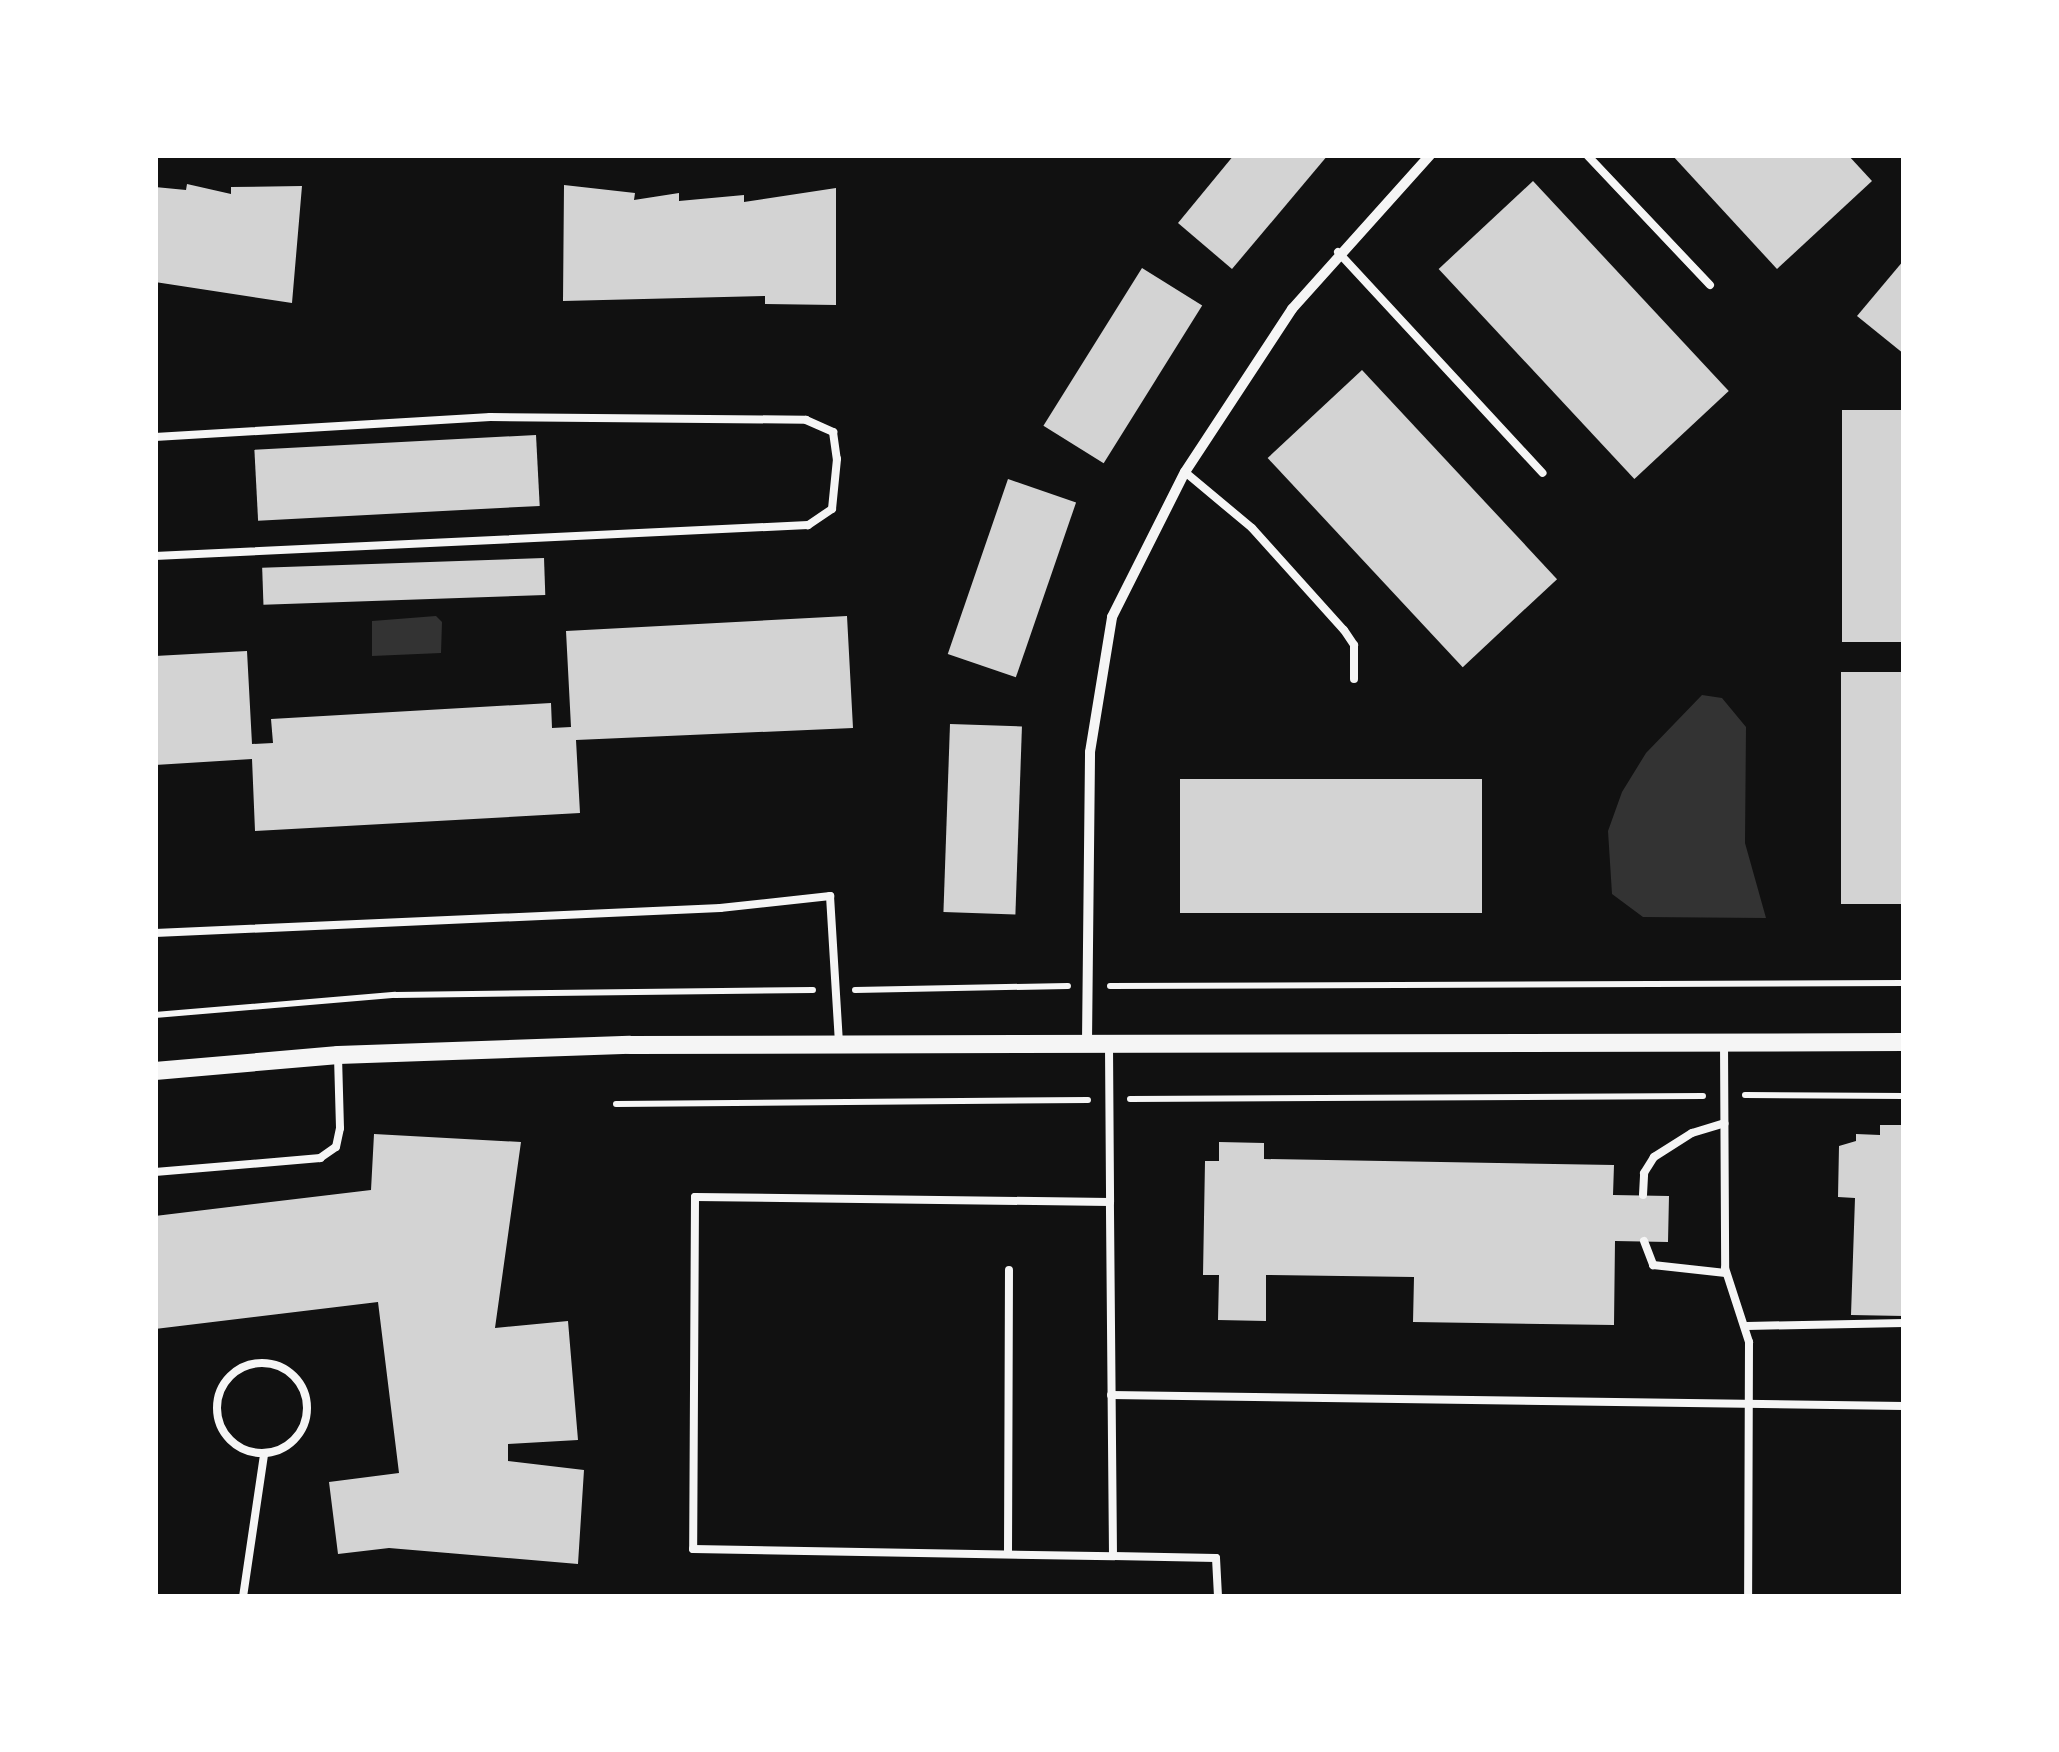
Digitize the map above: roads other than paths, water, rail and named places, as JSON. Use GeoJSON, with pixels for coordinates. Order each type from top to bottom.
{"type":"FeatureCollection","features":[{"type":"Feature","properties":{"kind":"street"},"geometry":{"type":"LineString","coordinates":[[1087,1042],[1090,752],[1098,679],[1130,572],[1185,472],[1338,252],[1430,155]]}},
{"type":"Feature","properties":{"kind":"street"},"geometry":{"type":"LineString","coordinates":[[155,1071],[338,1055],[839,1043],[1904,1042]]}},
{"type":"Feature","properties":{"kind":"lane"},"geometry":{"type":"LineString","coordinates":[[1587,155],[1710,285]]}},
{"type":"Feature","properties":{"kind":"lane"},"geometry":{"type":"LineString","coordinates":[[1338,252],[1543,473]]}},
{"type":"Feature","properties":{"kind":"lane"},"geometry":{"type":"LineString","coordinates":[[155,436],[490,417],[806,420],[836,438],[838,483],[832,509],[808,525],[155,556]]}},
{"type":"Feature","properties":{"kind":"lane"},"geometry":{"type":"LineString","coordinates":[[1185,472],[1252,528],[1344,630],[1354,645],[1354,679]]}},
{"type":"Feature","properties":{"kind":"lane"},"geometry":{"type":"LineString","coordinates":[[155,934],[720,908],[830,896],[839,1043]]}},
{"type":"Feature","properties":{"kind":"lane"},"geometry":{"type":"LineString","coordinates":[[1109,1042],[1113,1556]]}},
{"type":"Feature","properties":{"kind":"lane"},"geometry":{"type":"LineString","coordinates":[[1724,1043],[1726,1273],[1746,1326],[1748,1597]]}},
{"type":"Feature","properties":{"kind":"lane"},"geometry":{"type":"LineString","coordinates":[[155,1172],[320,1158],[336,1146],[340,1128],[338,1055]]}},
{"type":"Feature","properties":{"kind":"lane"},"geometry":{"type":"LineString","coordinates":[[1643,1195],[1644,1173],[1654,1157],[1692,1133],[1724,1124]]}},
{"type":"Feature","properties":{"kind":"lane"},"geometry":{"type":"LineString","coordinates":[[1110,1202],[695,1198],[693,1549],[1216,1558],[1218,1597]]}},
{"type":"Feature","properties":{"kind":"lane"},"geometry":{"type":"LineString","coordinates":[[1644,1241],[1652,1265],[1726,1273]]}},
{"type":"Feature","properties":{"kind":"lane"},"geometry":{"type":"LineString","coordinates":[[1008,1270],[1008,1554]]}},
{"type":"Feature","properties":{"kind":"lane"},"geometry":{"type":"LineString","coordinates":[[1746,1326],[1904,1324]]}},
{"type":"Feature","properties":{"kind":"lane"},"geometry":{"type":"LineString","coordinates":[[242,1597],[264,1454],[301,1431],[306,1402],[281,1368],[252,1364],[227,1380],[216,1406],[236,1445],[264,1454]]}},
{"type":"Feature","properties":{"kind":"lane"},"geometry":{"type":"LineString","coordinates":[[1111,1395],[1904,1406]]}}]}
